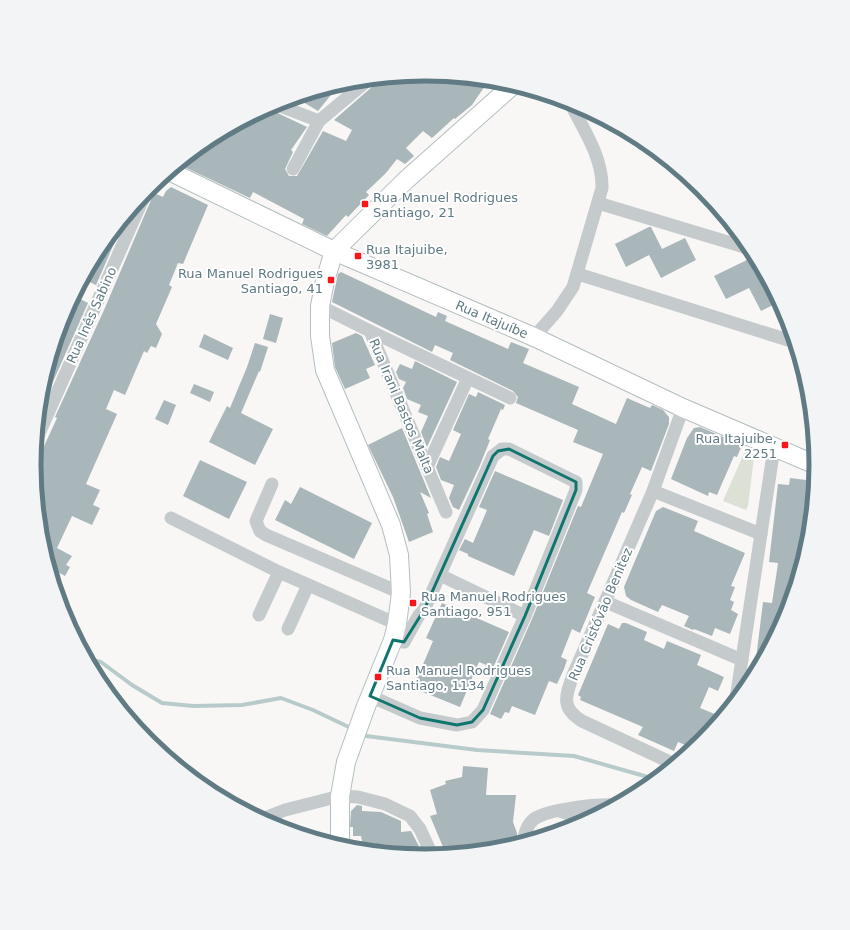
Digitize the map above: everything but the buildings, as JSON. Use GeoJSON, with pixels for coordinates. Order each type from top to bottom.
{"type":"FeatureCollection","features":[{"type":"Feature","properties":{"kind":"main road"},"geometry":{"type":"LineString","coordinates":[[340,840],[340,796],[346,762],[367,702],[395,632],[400,593],[400,555],[391,525],[325,370],[320,336],[320,306],[324,281],[334,251],[406,180],[508,90]]}},
{"type":"Feature","properties":{"kind":"main road","name":"Rua Itajuíbe"},"geometry":{"type":"LineString","coordinates":[[175,174],[334,251],[534,336],[683,408],[809,462]]}},
{"type":"Feature","properties":{"kind":"street"},"geometry":{"type":"LineString","coordinates":[[292,169],[319,122],[361,86]]}},
{"type":"Feature","properties":{"kind":"street"},"geometry":{"type":"LineString","coordinates":[[284,108],[319,122]]}},
{"type":"Feature","properties":{"kind":"street"},"geometry":{"type":"LineString","coordinates":[[534,336],[565,301],[573,287],[598,203],[602,177],[588,138],[575,111]]}},
{"type":"Feature","properties":{"kind":"street"},"geometry":{"type":"LineString","coordinates":[[598,203],[740,246]]}},
{"type":"Feature","properties":{"kind":"street","name":"Rua Inês Sabino"},"geometry":{"type":"LineString","coordinates":[[43,424],[138,209]]}},
{"type":"Feature","properties":{"kind":"street"},"geometry":{"type":"LineString","coordinates":[[578,274],[788,340]]}},
{"type":"Feature","properties":{"kind":"street","name":"Rua Irani Bastos Malta"},"geometry":{"type":"LineString","coordinates":[[320,306],[370,331],[428,465],[446,512]]}},
{"type":"Feature","properties":{"kind":"street"},"geometry":{"type":"LineString","coordinates":[[370,331],[510,398]]}},
{"type":"Feature","properties":{"kind":"street"},"geometry":{"type":"LineString","coordinates":[[428,465],[468,378]]}},
{"type":"Feature","properties":{"kind":"street","name":"Rua Cristóvão Benitez"},"geometry":{"type":"LineString","coordinates":[[669,762],[574,716],[566,702],[566,695],[573,675],[653,491],[683,408]]}},
{"type":"Feature","properties":{"kind":"street"},"geometry":{"type":"LineString","coordinates":[[738,687],[774,448]]}},
{"type":"Feature","properties":{"kind":"street"},"geometry":{"type":"LineString","coordinates":[[171,518],[308,586],[395,632],[404,642],[419,615],[424,610],[493,456],[502,449],[509,449],[576,482],[577,486],[525,616],[483,710],[472,722],[457,725],[420,718],[367,702]]}},
{"type":"Feature","properties":{"kind":"street"},"geometry":{"type":"LineString","coordinates":[[272,484],[256,521],[260,531],[266,535],[400,593]]}},
{"type":"Feature","properties":{"kind":"street"},"geometry":{"type":"LineString","coordinates":[[653,491],[761,534]]}},
{"type":"Feature","properties":{"kind":"street"},"geometry":{"type":"LineString","coordinates":[[259,615],[279,572]]}},
{"type":"Feature","properties":{"kind":"street"},"geometry":{"type":"LineString","coordinates":[[440,575],[525,616]]}},
{"type":"Feature","properties":{"kind":"street"},"geometry":{"type":"LineString","coordinates":[[288,630],[308,586]]}},
{"type":"Feature","properties":{"kind":"street"},"geometry":{"type":"LineString","coordinates":[[606,602],[742,660]]}},
{"type":"Feature","properties":{"kind":"street"},"geometry":{"type":"LineString","coordinates":[[270,816],[285,810],[340,796],[358,797],[385,804],[410,816],[420,829],[429,849]]}},
{"type":"Feature","properties":{"kind":"street"},"geometry":{"type":"LineString","coordinates":[[525,836],[527,827],[534,819],[580,806],[602,805]]}},
{"type":"Feature","properties":{"kind":"street"},"geometry":{"type":"LineString","coordinates":[[560,811],[578,817]]}},
{"type":"Feature","properties":{"kind":"highlighted area"},"geometry":{"type":"Polygon","coordinates":[[[509,449],[576,482],[576,490],[525,616],[483,710],[472,722],[457,725],[420,718],[370,696],[393,640],[404,642],[424,610],[493,456],[498,451],[509,449]]]}},
{"type":"Feature","properties":{"kind":"shaded area"},"geometry":{"type":"Polygon","coordinates":[[[745,451],[752,454],[754,457],[748,506],[746,510],[723,501],[745,451]]]}},
{"type":"Feature","properties":{"kind":"waterway"},"geometry":{"type":"LineString","coordinates":[[94,661],[101,662],[132,685],[162,703],[193,706],[242,705],[281,698],[313,710],[353,729]]}},
{"type":"Feature","properties":{"kind":"waterway"},"geometry":{"type":"LineString","coordinates":[[361,733],[366,736],[477,750],[574,756],[648,777]]}},
{"type":"Feature","properties":{"kind":"place","name":"Rua Manuel Rodrigues Santiago, 21"},"geometry":{"type":"Point","coordinates":[365,204]}},
{"type":"Feature","properties":{"kind":"place","name":"Rua Itajuibe, 3981"},"geometry":{"type":"Point","coordinates":[358,256]}},
{"type":"Feature","properties":{"kind":"place","name":"Rua Manuel Rodrigues Santiago, 41"},"geometry":{"type":"Point","coordinates":[331,280]}},
{"type":"Feature","properties":{"kind":"place","name":"Rua Itajuibe, 2251"},"geometry":{"type":"Point","coordinates":[785,445]}},
{"type":"Feature","properties":{"kind":"place","name":"Rua Manuel Rodrigues Santiago, 951"},"geometry":{"type":"Point","coordinates":[413,603]}},
{"type":"Feature","properties":{"kind":"place","name":"Rua Manuel Rodrigues Santiago, 1134"},"geometry":{"type":"Point","coordinates":[378,677]}}]}
